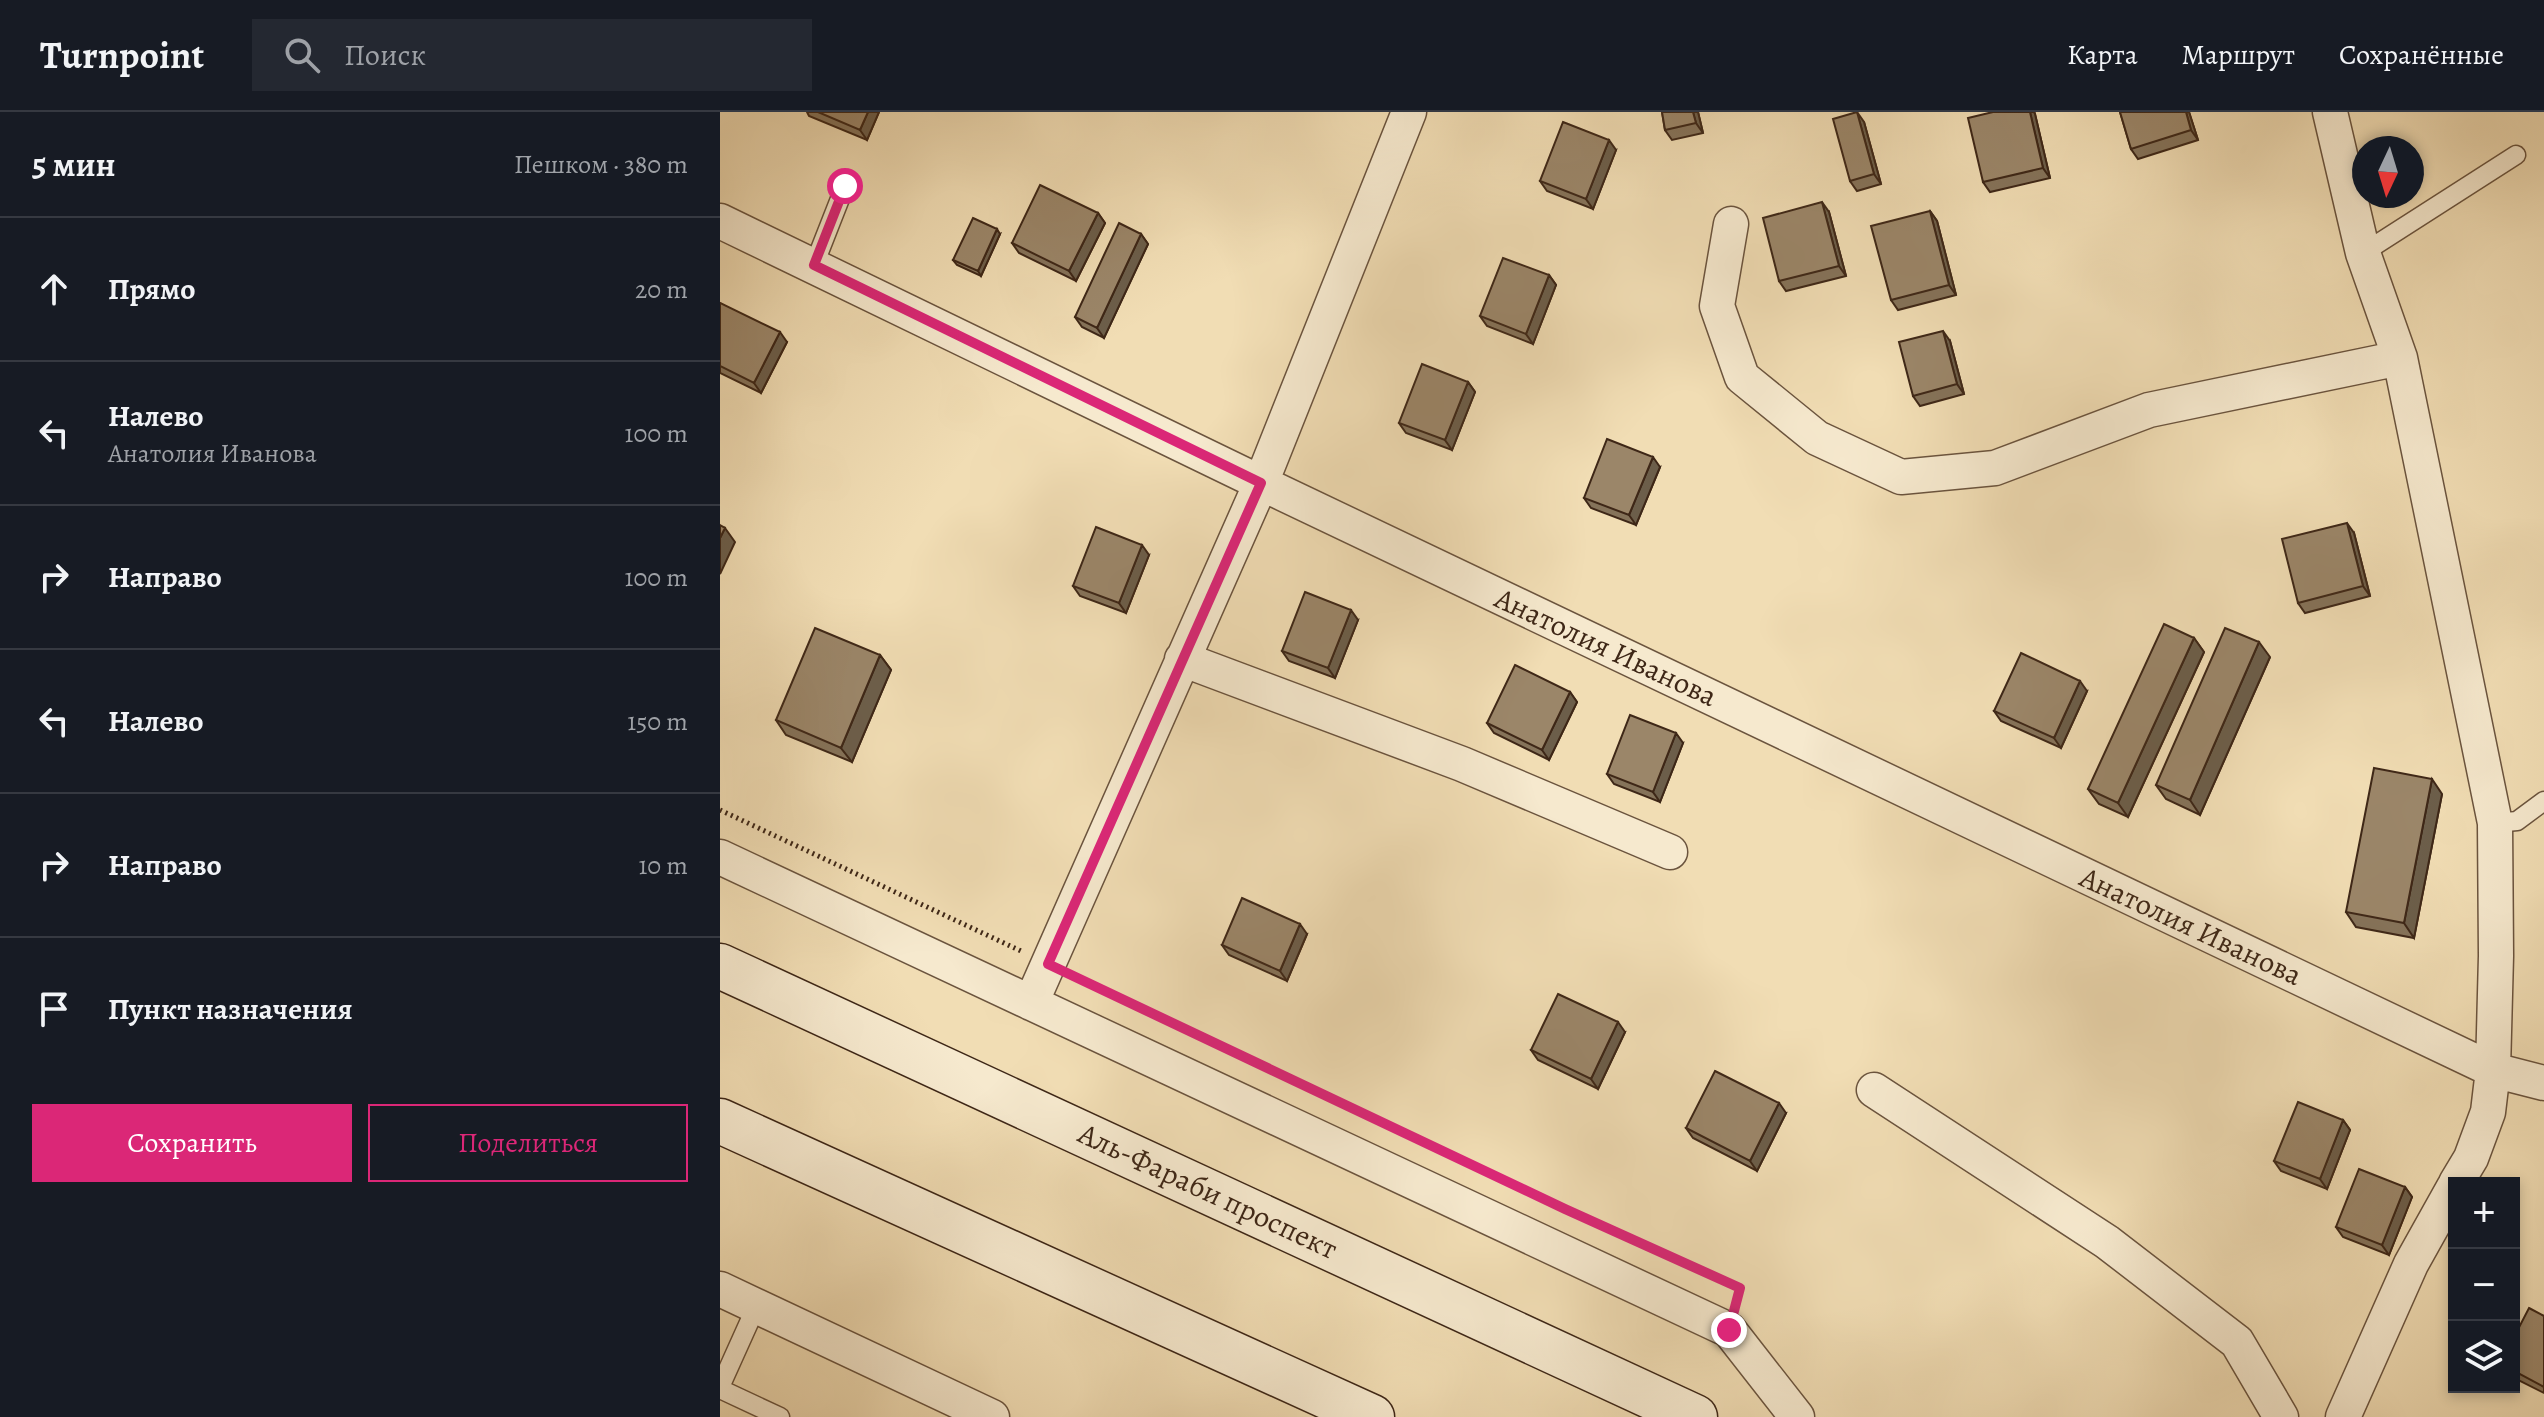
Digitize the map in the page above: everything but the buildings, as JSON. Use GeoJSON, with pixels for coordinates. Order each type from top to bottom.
{"type":"FeatureCollection","features":[{"type":"Feature","properties":{"kind":"street"},"geometry":{"type":"LineString","coordinates":[[1031,1003],[1261,483],[1409,112]]}},
{"type":"Feature","properties":{"kind":"street"},"geometry":{"type":"LineString","coordinates":[[2330,112],[2363,253],[2400,358],[2495,823],[2493,1070],[2488,1112],[2471,1158],[2460,1177]]}},
{"type":"Feature","properties":{"kind":"street","name":"Анатолия Иванова"},"geometry":{"type":"LineString","coordinates":[[720,221],[1261,483],[2493,1070],[2544,1083]]}},
{"type":"Feature","properties":{"kind":"street"},"geometry":{"type":"LineString","coordinates":[[1731,224],[1717,306],[1742,377],[1817,438],[1901,477],[1995,468],[2149,410],[2400,358]]}},
{"type":"Feature","properties":{"kind":"street"},"geometry":{"type":"LineString","coordinates":[[1182,659],[1462,764],[1670,852]]}},
{"type":"Feature","properties":{"kind":"street"},"geometry":{"type":"LineString","coordinates":[[720,857],[1729,1330],[1797,1417]]}},
{"type":"Feature","properties":{"kind":"street","name":"Аль-Фараби проспект"},"geometry":{"type":"LineString","coordinates":[[720,966],[1695,1417]]}},
{"type":"Feature","properties":{"kind":"street"},"geometry":{"type":"LineString","coordinates":[[1874,1090],[2107,1242],[2237,1342],[2281,1417]]}},
{"type":"Feature","properties":{"kind":"street"},"geometry":{"type":"LineString","coordinates":[[720,1121],[1372,1417]]}},
{"type":"Feature","properties":{"kind":"street"},"geometry":{"type":"LineString","coordinates":[[2343,1417],[2411,1264],[2448,1198]]}},
{"type":"Feature","properties":{"kind":"street"},"geometry":{"type":"LineString","coordinates":[[720,1289],[992,1417]]}},
{"type":"Feature","properties":{"kind":"lane"},"geometry":{"type":"LineString","coordinates":[[2363,253],[2516,155]]}},
{"type":"Feature","properties":{"kind":"lane"},"geometry":{"type":"LineString","coordinates":[[814,265],[845,186]]}},
{"type":"Feature","properties":{"kind":"lane"},"geometry":{"type":"LineString","coordinates":[[2495,823],[2517,821],[2544,801]]}},
{"type":"Feature","properties":{"kind":"lane"},"geometry":{"type":"LineString","coordinates":[[756,1307],[720,1388],[780,1417]]}},
{"type":"Feature","properties":{"kind":"path"},"geometry":{"type":"LineString","coordinates":[[720,810],[1523,1189],[1740,1288],[1729,1330]]}},
{"type":"Feature","properties":{"kind":"route"},"geometry":{"type":"LineString","coordinates":[[845,186],[814,265],[1261,483],[1048,964],[1565,1209],[1740,1288],[1729,1330]]}}]}
